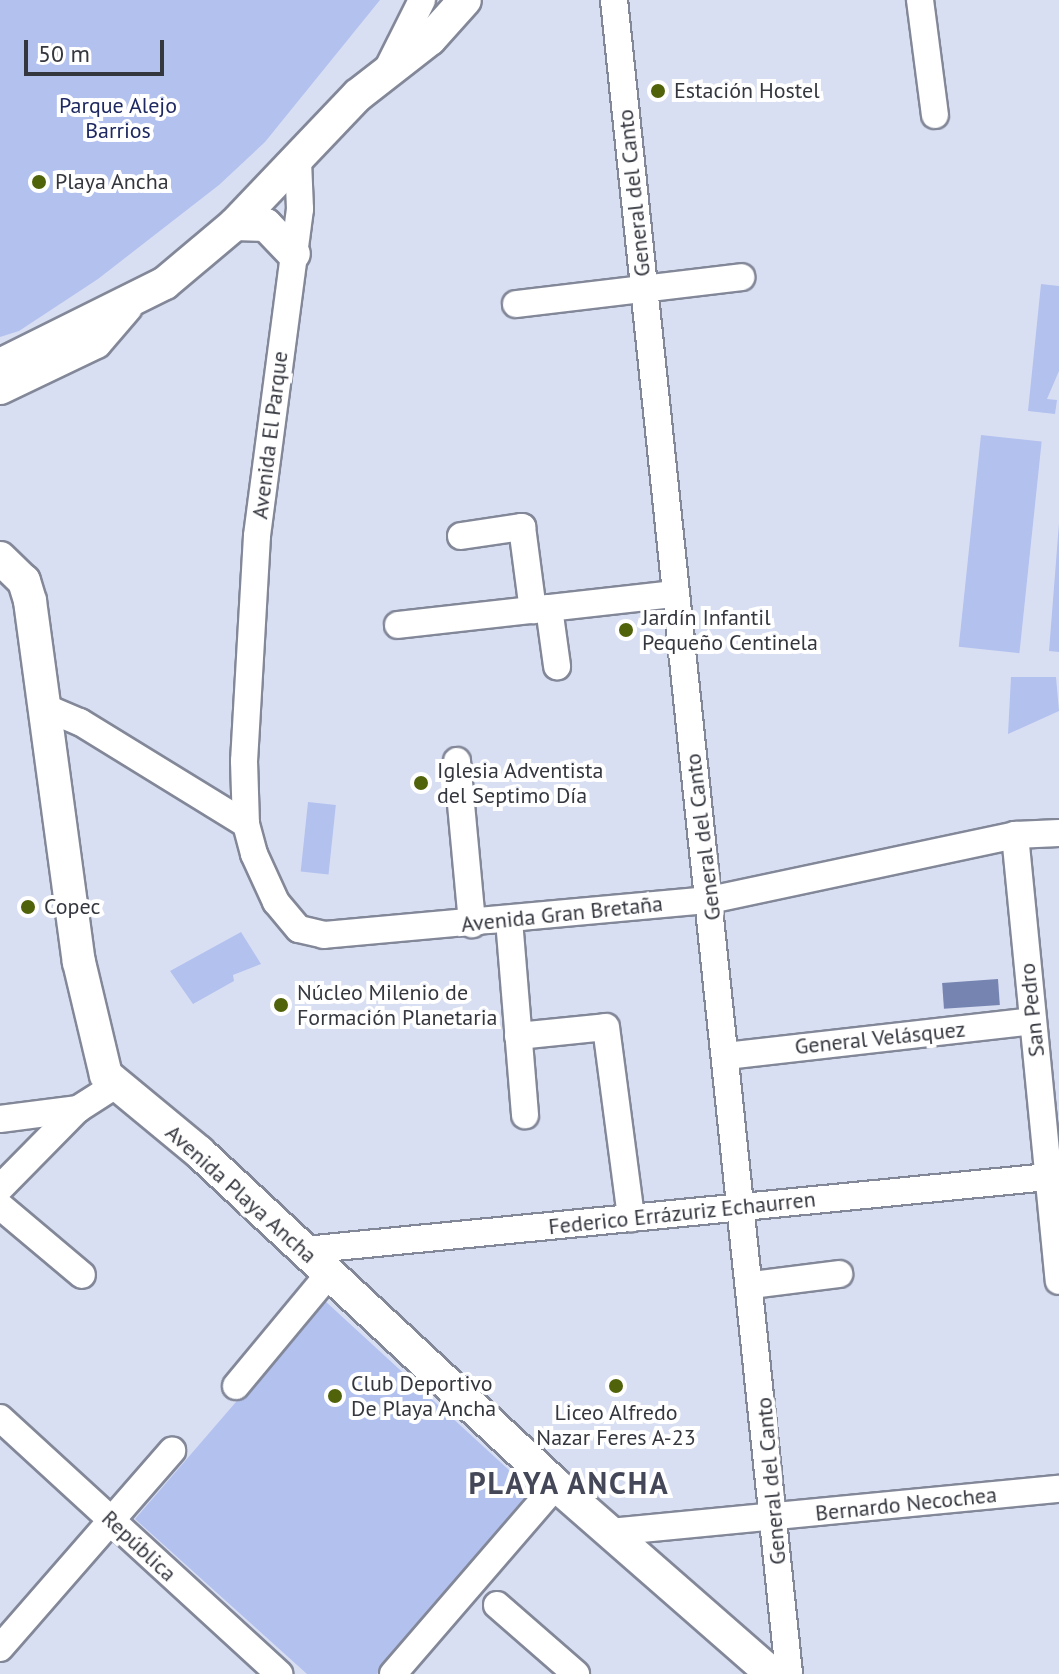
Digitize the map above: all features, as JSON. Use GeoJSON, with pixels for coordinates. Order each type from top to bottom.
{"type":"FeatureCollection","features":[{"type":"Feature","properties":{"kind":"main road"},"geometry":{"type":"LineString","coordinates":[[0,365],[165,283],[235,224],[387,70],[430,39],[465,0]]}},
{"type":"Feature","properties":{"kind":"main road"},"geometry":{"type":"LineString","coordinates":[[235,224],[266,225],[294,254]]}},
{"type":"Feature","properties":{"kind":"main road"},"geometry":{"type":"LineString","coordinates":[[0,388],[96,342],[131,302]]}},
{"type":"Feature","properties":{"kind":"main road"},"geometry":{"type":"LineString","coordinates":[[0,558],[14,567],[27,591],[79,962],[106,1075],[114,1086]]}},
{"type":"Feature","properties":{"kind":"main road","name":"Avenida Playa Ancha"},"geometry":{"type":"LineString","coordinates":[[114,1086],[199,1152],[556,1485],[772,1674]]}},
{"type":"Feature","properties":{"kind":"street"},"geometry":{"type":"LineString","coordinates":[[387,70],[422,0]]}},
{"type":"Feature","properties":{"kind":"street","name":"General del Canto"},"geometry":{"type":"LineString","coordinates":[[614,0],[675,594],[744,1207],[789,1674]]}},
{"type":"Feature","properties":{"kind":"street"},"geometry":{"type":"LineString","coordinates":[[920,0],[935,115]]}},
{"type":"Feature","properties":{"kind":"street","name":"Avenida El Parque"},"geometry":{"type":"LineString","coordinates":[[298,161],[300,209],[257,536],[246,678],[246,824],[267,884],[299,929]]}},
{"type":"Feature","properties":{"kind":"street"},"geometry":{"type":"LineString","coordinates":[[516,304],[741,277]]}},
{"type":"Feature","properties":{"kind":"street"},"geometry":{"type":"LineString","coordinates":[[461,536],[522,527],[557,666]]}},
{"type":"Feature","properties":{"kind":"street"},"geometry":{"type":"LineString","coordinates":[[398,625],[675,594]]}},
{"type":"Feature","properties":{"kind":"street"},"geometry":{"type":"LineString","coordinates":[[44,707],[80,722],[246,824]]}},
{"type":"Feature","properties":{"kind":"street"},"geometry":{"type":"LineString","coordinates":[[457,761],[472,924]]}},
{"type":"Feature","properties":{"kind":"street","name":"Avenida Gran Bretaña"},"geometry":{"type":"LineString","coordinates":[[299,929],[324,935],[472,924],[710,900],[1015,835],[1059,833]]}},
{"type":"Feature","properties":{"kind":"street","name":"San Pedro"},"geometry":{"type":"LineString","coordinates":[[1015,835],[1033,1021],[1054,1176],[1059,1281]]}},
{"type":"Feature","properties":{"kind":"street"},"geometry":{"type":"LineString","coordinates":[[509,920],[525,1115]]}},
{"type":"Feature","properties":{"kind":"street","name":"General Velásquez"},"geometry":{"type":"LineString","coordinates":[[726,1056],[1033,1021]]}},
{"type":"Feature","properties":{"kind":"street"},"geometry":{"type":"LineString","coordinates":[[518,1036],[602,1025],[608,1030],[631,1218]]}},
{"type":"Feature","properties":{"kind":"street"},"geometry":{"type":"LineString","coordinates":[[0,1188],[78,1109],[114,1086]]}},
{"type":"Feature","properties":{"kind":"street"},"geometry":{"type":"LineString","coordinates":[[0,1119],[78,1109]]}},
{"type":"Feature","properties":{"kind":"street","name":"Federico Errázuriz Echaurren"},"geometry":{"type":"LineString","coordinates":[[305,1250],[1054,1176]]}},
{"type":"Feature","properties":{"kind":"street"},"geometry":{"type":"LineString","coordinates":[[0,1206],[82,1275]]}},
{"type":"Feature","properties":{"kind":"street"},"geometry":{"type":"LineString","coordinates":[[236,1386],[329,1274]]}},
{"type":"Feature","properties":{"kind":"street"},"geometry":{"type":"LineString","coordinates":[[752,1285],[839,1274]]}},
{"type":"Feature","properties":{"kind":"street","name":"República"},"geometry":{"type":"LineString","coordinates":[[0,1418],[279,1674]]}},
{"type":"Feature","properties":{"kind":"street"},"geometry":{"type":"LineString","coordinates":[[0,1648],[172,1451]]}},
{"type":"Feature","properties":{"kind":"street"},"geometry":{"type":"LineString","coordinates":[[393,1674],[556,1485]]}},
{"type":"Feature","properties":{"kind":"street","name":"Bernardo Necochea"},"geometry":{"type":"LineString","coordinates":[[610,1532],[1059,1489]]}},
{"type":"Feature","properties":{"kind":"street"},"geometry":{"type":"LineString","coordinates":[[497,1605],[576,1674]]}},
{"type":"Feature","properties":{"kind":"green space","name":"Parque Alejo Barrios"},"geometry":{"type":"Polygon","coordinates":[[[0,0],[380,0],[265,142],[219,185],[98,279],[19,331],[0,337],[0,0]]]}},
{"type":"Feature","properties":{"kind":"green space"},"geometry":{"type":"Polygon","coordinates":[[[1041,284],[1059,286],[1059,371],[1047,399],[1057,400],[1055,414],[1028,411],[1041,284]]]}},
{"type":"Feature","properties":{"kind":"green space"},"geometry":{"type":"Polygon","coordinates":[[[981,435],[1042,441],[1019,653],[959,647],[981,435]]]}},
{"type":"Feature","properties":{"kind":"green space"},"geometry":{"type":"Polygon","coordinates":[[[1059,523],[1059,652],[1049,651],[1059,523]]]}},
{"type":"Feature","properties":{"kind":"green space"},"geometry":{"type":"Polygon","coordinates":[[[1011,677],[1056,677],[1059,711],[1008,734],[1011,677]]]}},
{"type":"Feature","properties":{"kind":"green space"},"geometry":{"type":"Polygon","coordinates":[[[308,802],[336,805],[329,875],[301,872],[308,802]]]}},
{"type":"Feature","properties":{"kind":"green space"},"geometry":{"type":"Polygon","coordinates":[[[241,932],[261,964],[233,975],[234,981],[193,1004],[170,971],[241,932]]]}},
{"type":"Feature","properties":{"kind":"green space","name":"Club Deportivo De Playa Ancha"},"geometry":{"type":"Polygon","coordinates":[[[324,1300],[534,1493],[377,1674],[307,1674],[135,1519],[324,1300]]]}},
{"type":"Feature","properties":{"kind":"shaded area"},"geometry":{"type":"Polygon","coordinates":[[[998,979],[1000,1005],[944,1009],[942,983],[998,979]]]}},
{"type":"Feature","properties":{"kind":"place","name":"Estación Hostel"},"geometry":{"type":"Point","coordinates":[658,91]}},
{"type":"Feature","properties":{"kind":"place","name":"Playa Ancha"},"geometry":{"type":"Point","coordinates":[39,182]}},
{"type":"Feature","properties":{"kind":"place","name":"Jardín Infantil Pequeño Centinela"},"geometry":{"type":"Point","coordinates":[626,630]}},
{"type":"Feature","properties":{"kind":"place","name":"Iglesia Adventista del Septimo Día"},"geometry":{"type":"Point","coordinates":[421,783]}},
{"type":"Feature","properties":{"kind":"place","name":"Copec"},"geometry":{"type":"Point","coordinates":[28,907]}},
{"type":"Feature","properties":{"kind":"place","name":"Núcleo Milenio de Formación Planetaria"},"geometry":{"type":"Point","coordinates":[281,1005]}},
{"type":"Feature","properties":{"kind":"place","name":"Liceo Alfredo Nazar Feres A-23"},"geometry":{"type":"Point","coordinates":[616,1386]}},
{"type":"Feature","properties":{"kind":"place","name":"Club Deportivo De Playa Ancha"},"geometry":{"type":"Point","coordinates":[335,1396]}},
{"type":"Feature","properties":{"kind":"district","name":"PLAYA ANCHA"},"geometry":{"type":"Point","coordinates":[569,1483]}}]}
